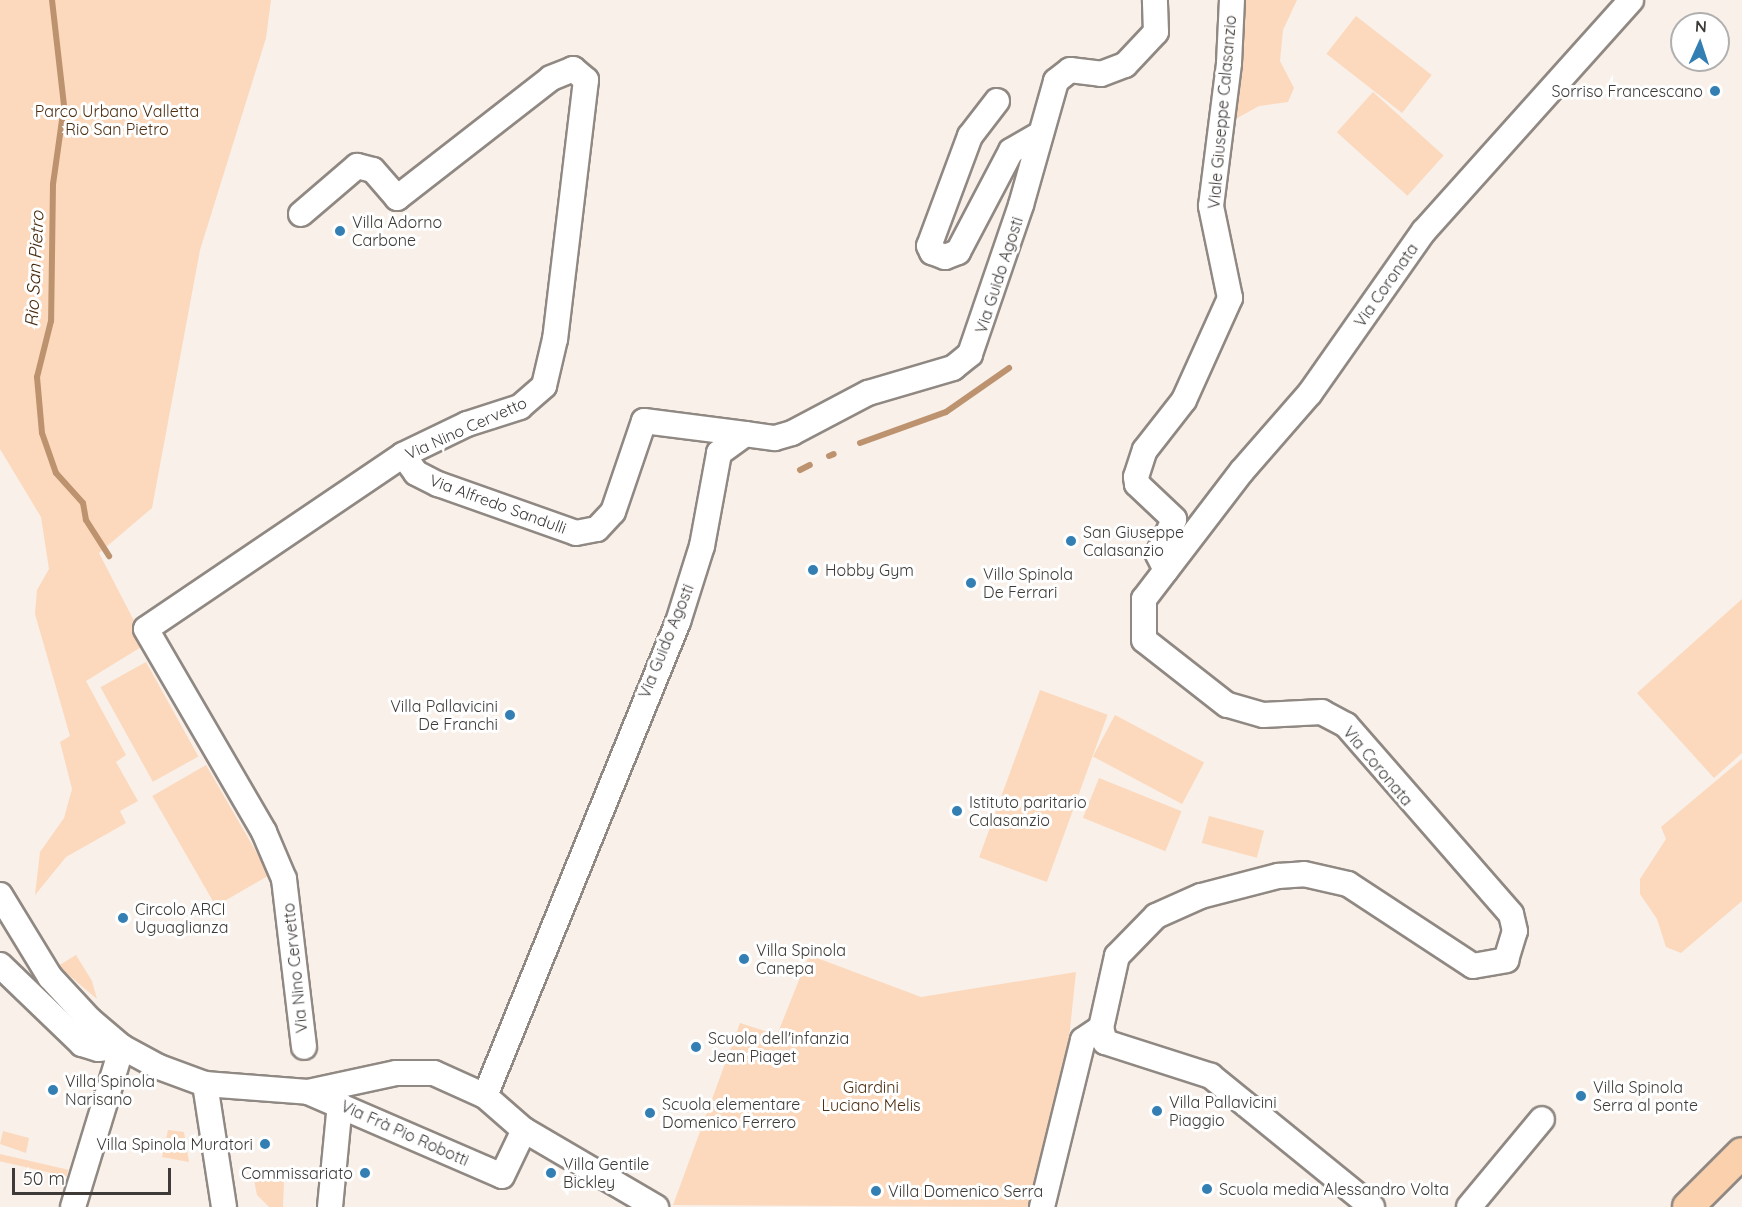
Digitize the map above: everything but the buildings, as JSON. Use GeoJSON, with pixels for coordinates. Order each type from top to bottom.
{"type":"FeatureCollection","features":[{"type":"Feature","properties":{"kind":"main road"},"geometry":{"type":"LineString","coordinates":[[1688,1207],[1742,1153]]}},
{"type":"Feature","properties":{"kind":"street","name":"Via Guido Agosti"},"geometry":{"type":"LineString","coordinates":[[485,1096],[678,622],[702,546],[715,462],[745,434],[775,438],[792,434],[868,393],[954,368],[970,354],[1061,73],[1101,74],[1125,65],[1156,32],[1155,0]]}},
{"type":"Feature","properties":{"kind":"street","name":"Viale Giuseppe Calasanzio"},"geometry":{"type":"LineString","coordinates":[[1166,570],[1158,554],[1174,519],[1137,484],[1137,469],[1184,400],[1230,298],[1211,206],[1230,63],[1232,0]]}},
{"type":"Feature","properties":{"kind":"street","name":"Via Coronata"},"geometry":{"type":"LineString","coordinates":[[1101,1028],[1117,957],[1156,916],[1201,896],[1278,876],[1304,874],[1348,884],[1473,966],[1495,966],[1514,947],[1511,914],[1346,725],[1322,712],[1263,715],[1227,705],[1144,640],[1144,599],[1310,393],[1424,231],[1630,0]]}},
{"type":"Feature","properties":{"kind":"street","name":"Via Nino Cervetto"},"geometry":{"type":"LineString","coordinates":[[301,214],[357,166],[373,170],[397,198],[551,78],[573,69],[586,80],[555,339],[544,386],[520,407],[467,424],[403,455],[146,629],[264,832],[284,879],[304,1047]]}},
{"type":"Feature","properties":{"kind":"street","name":"Via Guido Agosti"},"geometry":{"type":"LineString","coordinates":[[998,100],[970,136],[929,246],[932,252],[945,257],[958,252],[1011,151],[1041,134]]}},
{"type":"Feature","properties":{"kind":"street","name":"Via Alfredo Sandulli"},"geometry":{"type":"LineString","coordinates":[[403,455],[416,473],[438,484],[576,533],[597,529],[614,512],[644,421],[745,434]]}},
{"type":"Feature","properties":{"kind":"street"},"geometry":{"type":"LineString","coordinates":[[0,896],[50,977],[122,1047],[205,1084],[308,1092],[396,1073],[434,1073],[485,1096],[525,1130],[622,1182],[657,1207]]}},
{"type":"Feature","properties":{"kind":"street"},"geometry":{"type":"LineString","coordinates":[[0,965],[82,1044],[98,1049],[122,1047]]}},
{"type":"Feature","properties":{"kind":"street"},"geometry":{"type":"LineString","coordinates":[[1042,1207],[1083,1040],[1101,1028],[1105,1042],[1126,1053],[1211,1076],[1372,1207]]}},
{"type":"Feature","properties":{"kind":"street"},"geometry":{"type":"LineString","coordinates":[[73,1207],[122,1047]]}},
{"type":"Feature","properties":{"kind":"street"},"geometry":{"type":"LineString","coordinates":[[205,1084],[224,1207]]}},
{"type":"Feature","properties":{"kind":"street","name":"Via Frà Pio Robotti"},"geometry":{"type":"LineString","coordinates":[[308,1092],[502,1176],[525,1130]]}},
{"type":"Feature","properties":{"kind":"street"},"geometry":{"type":"LineString","coordinates":[[330,1207],[340,1104]]}},
{"type":"Feature","properties":{"kind":"street"},"geometry":{"type":"LineString","coordinates":[[1469,1207],[1542,1119]]}},
{"type":"Feature","properties":{"kind":"green space","name":"Parco Urbano Valletta Rio San Pietro"},"geometry":{"type":"Polygon","coordinates":[[[0,0],[271,0],[266,38],[200,250],[152,508],[99,553],[146,644],[86,681],[126,755],[116,762],[138,801],[120,811],[126,823],[66,857],[35,895],[40,852],[64,818],[72,789],[60,742],[70,736],[35,614],[37,590],[49,569],[41,517],[0,449],[0,0]]]}},
{"type":"Feature","properties":{"kind":"green space"},"geometry":{"type":"Polygon","coordinates":[[[1240,0],[1297,0],[1283,30],[1280,61],[1294,88],[1288,102],[1259,106],[1230,122],[1240,0]]]}},
{"type":"Feature","properties":{"kind":"green space"},"geometry":{"type":"Polygon","coordinates":[[[1356,16],[1432,75],[1402,113],[1326,54],[1356,16]]]}},
{"type":"Feature","properties":{"kind":"green space"},"geometry":{"type":"Polygon","coordinates":[[[1373,92],[1444,156],[1407,196],[1337,132],[1373,92]]]}},
{"type":"Feature","properties":{"kind":"green space"},"geometry":{"type":"Polygon","coordinates":[[[1742,599],[1742,753],[1714,778],[1637,693],[1742,599]]]}},
{"type":"Feature","properties":{"kind":"green space"},"geometry":{"type":"Polygon","coordinates":[[[146,662],[198,756],[153,782],[101,687],[146,662]]]}},
{"type":"Feature","properties":{"kind":"green space"},"geometry":{"type":"Polygon","coordinates":[[[1040,690],[1108,715],[1047,882],[979,857],[1040,690]]]}},
{"type":"Feature","properties":{"kind":"green space"},"geometry":{"type":"Polygon","coordinates":[[[1115,715],[1204,762],[1182,804],[1093,756],[1115,715]]]}},
{"type":"Feature","properties":{"kind":"green space"},"geometry":{"type":"Polygon","coordinates":[[[1742,759],[1742,901],[1681,953],[1666,947],[1657,919],[1640,894],[1640,879],[1666,839],[1661,827],[1742,759]]]}},
{"type":"Feature","properties":{"kind":"green space"},"geometry":{"type":"Polygon","coordinates":[[[206,765],[270,875],[216,906],[152,796],[206,765]]]}},
{"type":"Feature","properties":{"kind":"green space"},"geometry":{"type":"Polygon","coordinates":[[[1099,778],[1182,811],[1165,851],[1083,818],[1099,778]]]}},
{"type":"Feature","properties":{"kind":"green space"},"geometry":{"type":"Polygon","coordinates":[[[1209,816],[1264,831],[1257,858],[1202,843],[1209,816]]]}},
{"type":"Feature","properties":{"kind":"green space"},"geometry":{"type":"Polygon","coordinates":[[[76,955],[92,981],[97,999],[58,966],[76,955]]]}},
{"type":"Feature","properties":{"kind":"green space","name":"Giardini Luciano Melis"},"geometry":{"type":"Polygon","coordinates":[[[809,955],[921,997],[1076,972],[1065,1077],[1037,1207],[673,1205],[740,1023],[777,1035],[809,955]]]}},
{"type":"Feature","properties":{"kind":"green space"},"geometry":{"type":"Polygon","coordinates":[[[168,1130],[184,1132],[189,1162],[162,1157],[168,1130]]]}},
{"type":"Feature","properties":{"kind":"green space"},"geometry":{"type":"Polygon","coordinates":[[[3,1131],[29,1138],[26,1153],[0,1144],[3,1131]]]}},
{"type":"Feature","properties":{"kind":"green space"},"geometry":{"type":"Polygon","coordinates":[[[0,1154],[68,1170],[67,1177],[0,1161],[0,1154]]]}},
{"type":"Feature","properties":{"kind":"green space"},"geometry":{"type":"Polygon","coordinates":[[[254,1180],[284,1181],[283,1207],[269,1207],[257,1195],[254,1180]]]}},
{"type":"Feature","properties":{"kind":"waterway","name":"Rio San Pietro"},"geometry":{"type":"LineString","coordinates":[[52,0],[64,106],[53,184],[51,321],[37,377],[42,433],[56,473],[83,503],[86,520],[109,556]]}},
{"type":"Feature","properties":{"kind":"waterway"},"geometry":{"type":"LineString","coordinates":[[860,443],[946,412],[1009,368]]}},
{"type":"Feature","properties":{"kind":"waterway"},"geometry":{"type":"LineString","coordinates":[[829,456],[834,454]]}},
{"type":"Feature","properties":{"kind":"waterway"},"geometry":{"type":"LineString","coordinates":[[800,470],[810,465]]}},
{"type":"Feature","properties":{"kind":"place","name":"Sorriso Francescano"},"geometry":{"type":"Point","coordinates":[1715,91]}},
{"type":"Feature","properties":{"kind":"place","name":"Villa Adorno Carbone"},"geometry":{"type":"Point","coordinates":[340,231]}},
{"type":"Feature","properties":{"kind":"place","name":"San Giuseppe Calasanzio"},"geometry":{"type":"Point","coordinates":[1071,541]}},
{"type":"Feature","properties":{"kind":"place","name":"Hobby Gym"},"geometry":{"type":"Point","coordinates":[813,570]}},
{"type":"Feature","properties":{"kind":"place","name":"Villa Spinola De Ferrari"},"geometry":{"type":"Point","coordinates":[971,583]}},
{"type":"Feature","properties":{"kind":"place","name":"Villa Pallavicini De Franchi"},"geometry":{"type":"Point","coordinates":[510,715]}},
{"type":"Feature","properties":{"kind":"place","name":"Istituto paritario Calasanzio"},"geometry":{"type":"Point","coordinates":[957,811]}},
{"type":"Feature","properties":{"kind":"place","name":"Circolo ARCI Uguaglianza"},"geometry":{"type":"Point","coordinates":[123,918]}},
{"type":"Feature","properties":{"kind":"place","name":"Villa Spinola Canepa"},"geometry":{"type":"Point","coordinates":[744,959]}},
{"type":"Feature","properties":{"kind":"place","name":"Scuola dell'infanzia Jean Piaget"},"geometry":{"type":"Point","coordinates":[696,1047]}},
{"type":"Feature","properties":{"kind":"place","name":"Villa Spinola Narisano"},"geometry":{"type":"Point","coordinates":[53,1090]}},
{"type":"Feature","properties":{"kind":"place","name":"Villa Spinola Serra al ponte"},"geometry":{"type":"Point","coordinates":[1581,1096]}},
{"type":"Feature","properties":{"kind":"place","name":"Villa Pallavicini Piaggio"},"geometry":{"type":"Point","coordinates":[1157,1111]}},
{"type":"Feature","properties":{"kind":"place","name":"Scuola elementare Domenico Ferrero"},"geometry":{"type":"Point","coordinates":[650,1113]}},
{"type":"Feature","properties":{"kind":"place","name":"Villa Spinola Muratori"},"geometry":{"type":"Point","coordinates":[265,1144]}},
{"type":"Feature","properties":{"kind":"place","name":"Commissariato"},"geometry":{"type":"Point","coordinates":[365,1173]}},
{"type":"Feature","properties":{"kind":"place","name":"Villa Gentile Bickley"},"geometry":{"type":"Point","coordinates":[551,1173]}},
{"type":"Feature","properties":{"kind":"place","name":"Scuola media Alessandro Volta"},"geometry":{"type":"Point","coordinates":[1207,1189]}},
{"type":"Feature","properties":{"kind":"place","name":"Villa Domenico Serra"},"geometry":{"type":"Point","coordinates":[876,1191]}}]}
